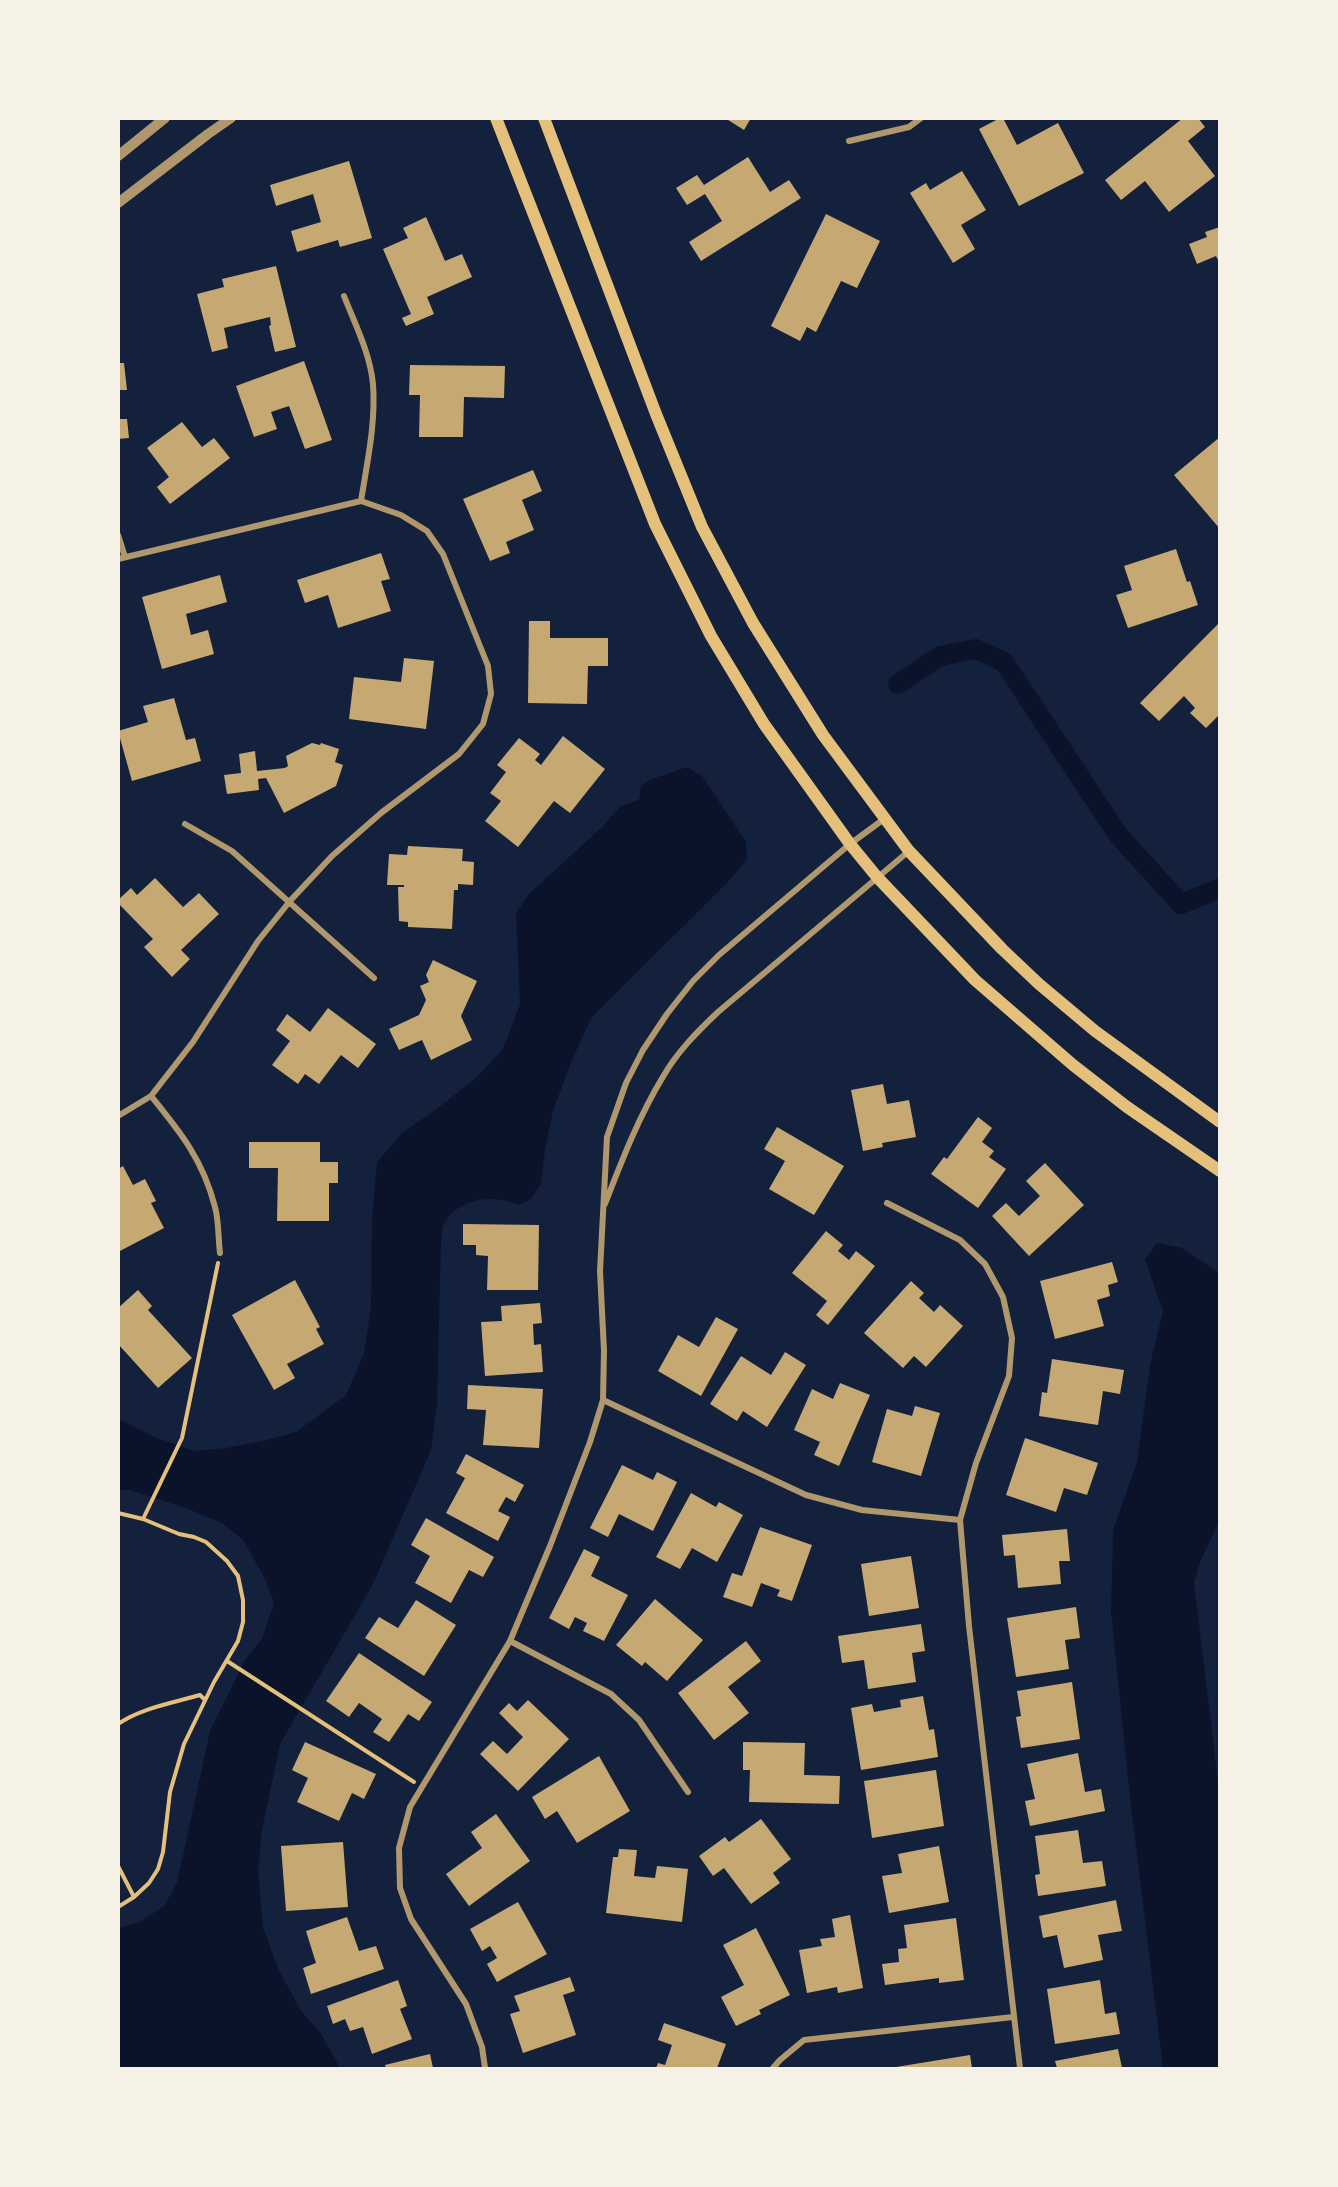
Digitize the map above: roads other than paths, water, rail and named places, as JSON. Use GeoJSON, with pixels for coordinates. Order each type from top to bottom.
{"type":"FeatureCollection","features":[{"type":"Feature","properties":{"kind":"main road"},"geometry":{"type":"LineString","coordinates":[[496,118],[655,524],[711,636],[770,733],[850,844],[877,877],[975,980],[1073,1065],[1127,1107],[1220,1171]]}},
{"type":"Feature","properties":{"kind":"main road"},"geometry":{"type":"LineString","coordinates":[[544,118],[648,393],[702,527],[753,623],[823,735],[909,851],[1002,949],[1095,1031],[1220,1122]]}},
{"type":"Feature","properties":{"kind":"street"},"geometry":{"type":"LineString","coordinates":[[118,156],[165,118]]}},
{"type":"Feature","properties":{"kind":"street"},"geometry":{"type":"LineString","coordinates":[[118,203],[231,118]]}},
{"type":"Feature","properties":{"kind":"street"},"geometry":{"type":"LineString","coordinates":[[849,141],[909,127],[921,118]]}},
{"type":"Feature","properties":{"kind":"street"},"geometry":{"type":"LineString","coordinates":[[344,296],[366,350],[373,384],[372,429],[361,501]]}},
{"type":"Feature","properties":{"kind":"street"},"geometry":{"type":"LineString","coordinates":[[118,535],[122,558],[361,501],[401,515],[427,531],[443,554],[488,666],[491,694],[483,724],[459,754],[381,813],[332,856],[290,901],[258,941],[193,1042],[151,1096],[118,1116]]}},
{"type":"Feature","properties":{"kind":"street"},"geometry":{"type":"LineString","coordinates":[[485,2068],[482,2047],[466,2004],[411,1919],[400,1888],[399,1848],[410,1807],[510,1641],[590,1442],[603,1400],[604,1351],[600,1271],[607,1137],[626,1083],[643,1050],[693,981],[719,955],[850,844],[884,819]]}},
{"type":"Feature","properties":{"kind":"street"},"geometry":{"type":"LineString","coordinates":[[185,824],[232,851],[374,978]]}},
{"type":"Feature","properties":{"kind":"street"},"geometry":{"type":"LineString","coordinates":[[602,1211],[630,1138],[665,1074],[689,1041],[718,1012],[909,851]]}},
{"type":"Feature","properties":{"kind":"street"},"geometry":{"type":"LineString","coordinates":[[151,1096],[184,1137],[203,1172],[216,1209],[220,1253]]}},
{"type":"Feature","properties":{"kind":"street"},"geometry":{"type":"LineString","coordinates":[[887,1203],[960,1240],[985,1264],[1003,1297],[1012,1338],[1009,1376],[976,1463],[960,1520],[972,1649],[1020,2068]]}},
{"type":"Feature","properties":{"kind":"street"},"geometry":{"type":"LineString","coordinates":[[603,1400],[806,1495],[862,1510],[960,1520]]}},
{"type":"Feature","properties":{"kind":"street"},"geometry":{"type":"LineString","coordinates":[[510,1641],[611,1694],[639,1720],[688,1792]]}},
{"type":"Feature","properties":{"kind":"street"},"geometry":{"type":"LineString","coordinates":[[773,2068],[804,2040],[1014,2017]]}},
{"type":"Feature","properties":{"kind":"water"},"geometry":{"type":"Polygon","coordinates":[[[687,767],[702,776],[746,842],[747,859],[728,882],[591,1018],[553,1111],[541,1184],[530,1200],[519,1205],[499,1200],[479,1200],[460,1207],[445,1222],[441,1241],[437,1405],[431,1450],[373,1584],[280,1744],[262,1830],[258,1871],[263,1927],[279,1971],[302,2012],[320,2032],[340,2068],[119,2068],[119,1928],[140,1922],[164,1906],[177,1883],[210,1731],[245,1660],[262,1639],[274,1603],[265,1579],[243,1540],[222,1523],[186,1508],[130,1490],[119,1490],[118,1419],[152,1436],[194,1451],[226,1448],[296,1432],[346,1395],[364,1353],[371,1307],[372,1216],[377,1162],[403,1132],[433,1112],[477,1077],[503,1049],[520,1004],[516,913],[529,894],[601,828],[621,806],[639,800],[641,786],[649,780],[687,767]]]}},
{"type":"Feature","properties":{"kind":"water"},"geometry":{"type":"Polygon","coordinates":[[[1157,1243],[1182,1248],[1219,1273],[1219,1522],[1200,1562],[1194,1583],[1220,1797],[1219,2068],[1163,2068],[1130,1798],[1111,1612],[1113,1530],[1137,1462],[1150,1365],[1163,1311],[1145,1260],[1157,1243]]]}},
{"type":"Feature","properties":{"kind":"waterway"},"geometry":{"type":"LineString","coordinates":[[898,684],[940,656],[976,649],[1004,662],[1119,836],[1181,904],[1220,888]]}}]}
